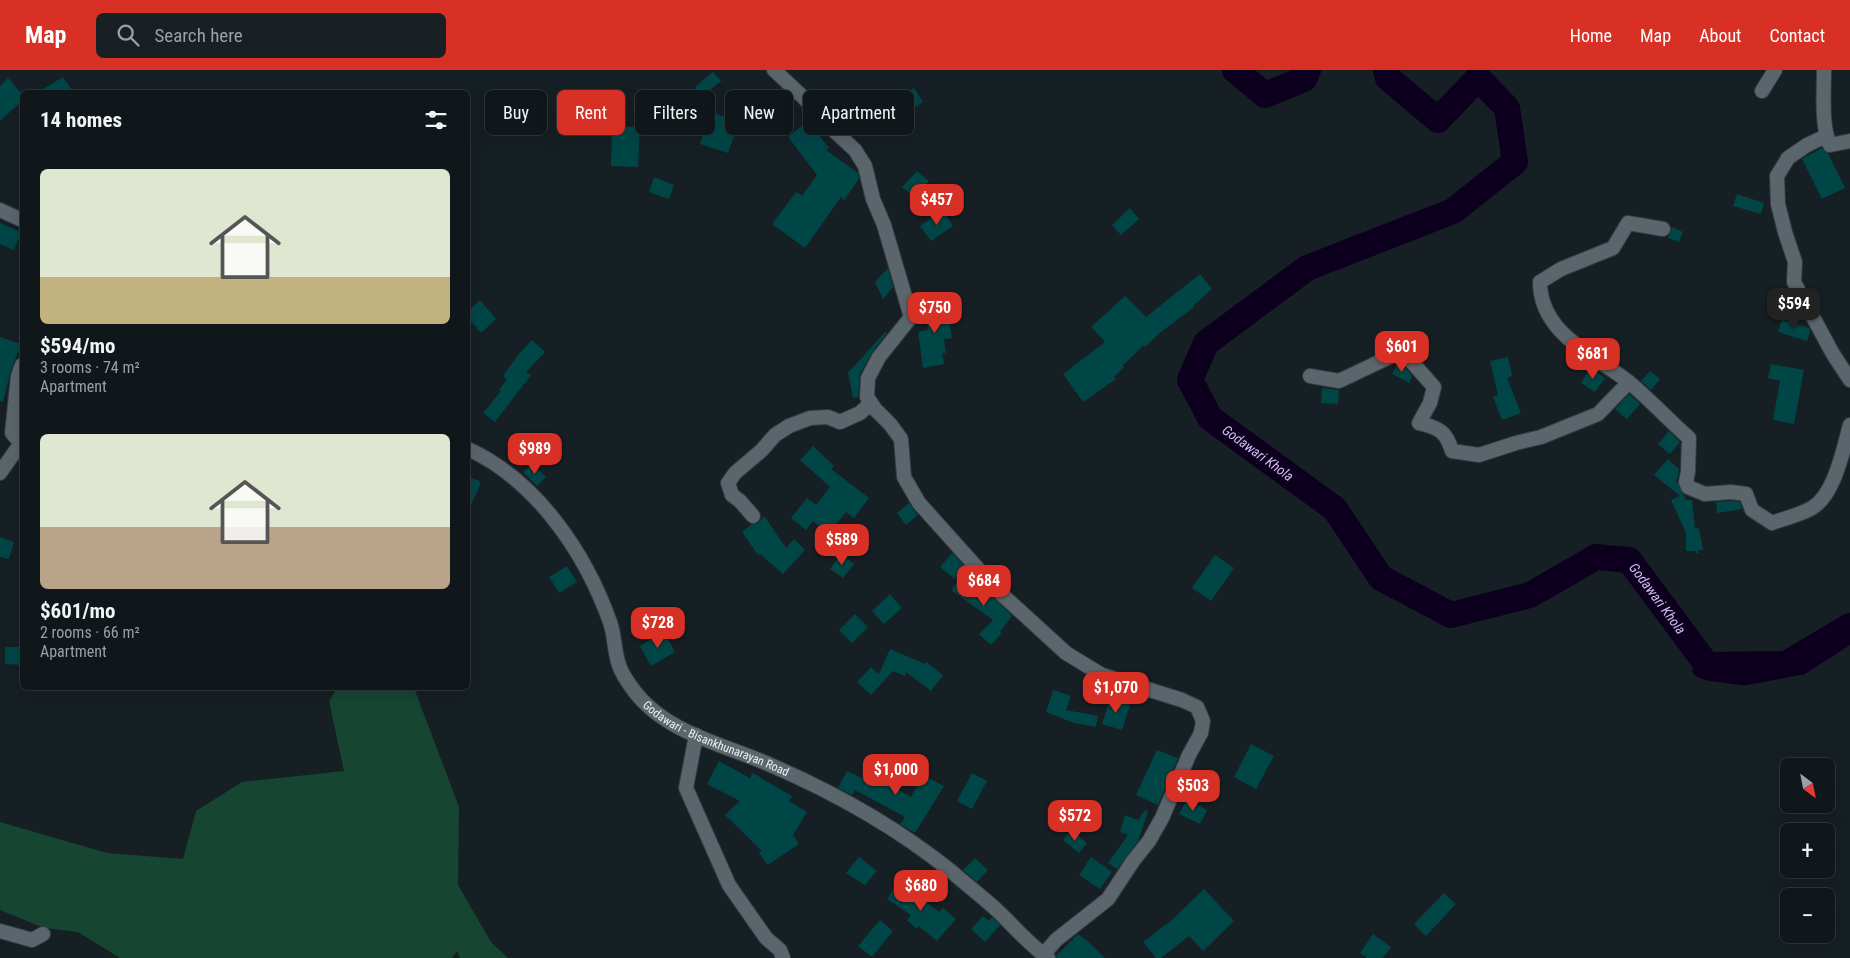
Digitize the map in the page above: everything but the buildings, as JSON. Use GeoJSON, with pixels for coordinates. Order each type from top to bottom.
{"type":"FeatureCollection","features":[{"type":"Feature","properties":{"kind":"street"},"geometry":{"type":"LineString","coordinates":[[774,70],[855,150],[865,166],[873,199],[884,225],[911,317],[879,357],[868,378],[867,396],[874,410],[890,424],[900,439],[904,477],[919,503],[997,590],[1021,614],[1066,653],[1102,674],[1196,707],[1203,721],[1201,733],[1186,762],[1162,818],[1149,841],[1133,861],[1108,899],[1056,940],[1045,956]]}},
{"type":"Feature","properties":{"kind":"street"},"geometry":{"type":"LineString","coordinates":[[1762,91],[1775,70]]}},
{"type":"Feature","properties":{"kind":"street"},"geometry":{"type":"LineString","coordinates":[[1824,70],[1826,136],[1830,145],[1850,141]]}},
{"type":"Feature","properties":{"kind":"street"},"geometry":{"type":"LineString","coordinates":[[1826,136],[1807,145],[1788,158],[1777,176],[1778,204],[1795,262],[1794,282],[1833,354],[1850,380]]}},
{"type":"Feature","properties":{"kind":"street"},"geometry":{"type":"LineString","coordinates":[[0,210],[20,219]]}},
{"type":"Feature","properties":{"kind":"street"},"geometry":{"type":"LineString","coordinates":[[1663,229],[1628,223],[1612,248],[1561,269],[1540,282],[1540,295],[1543,306],[1551,320],[1577,346],[1629,382],[1689,438],[1686,482],[1688,487],[1705,494],[1731,492],[1746,494],[1752,510],[1772,523],[1812,508],[1823,498],[1831,484],[1850,425]]}},
{"type":"Feature","properties":{"kind":"street"},"geometry":{"type":"LineString","coordinates":[[1310,376],[1339,381],[1402,351],[1434,387],[1430,403],[1419,423],[1435,428],[1447,437],[1452,452],[1479,455],[1541,437],[1598,414],[1629,382]]}},
{"type":"Feature","properties":{"kind":"street"},"geometry":{"type":"LineString","coordinates":[[20,370],[12,433],[20,441]]}},
{"type":"Feature","properties":{"kind":"street"},"geometry":{"type":"LineString","coordinates":[[753,516],[732,495],[728,482],[735,473],[762,450],[775,435],[790,426],[810,418],[828,417],[840,422],[860,413],[871,403]]}},
{"type":"Feature","properties":{"kind":"street"},"geometry":{"type":"LineString","coordinates":[[0,474],[20,446]]}},
{"type":"Feature","properties":{"kind":"street","name":"Godawari - Bisankhunarayan Road"},"geometry":{"type":"LineString","coordinates":[[470,450],[506,472],[530,492],[550,514],[575,549],[604,604],[613,631],[619,664],[624,677],[644,702],[674,724],[814,785],[874,819],[950,871],[999,912],[1045,956]]}},
{"type":"Feature","properties":{"kind":"street"},"geometry":{"type":"LineString","coordinates":[[696,735],[686,788],[729,885],[766,938],[780,950],[783,958]]}},
{"type":"Feature","properties":{"kind":"street"},"geometry":{"type":"LineString","coordinates":[[0,931],[32,940],[43,934]]}},
{"type":"Feature","properties":{"kind":"green space"},"geometry":{"type":"Polygon","coordinates":[[[336,690],[415,690],[459,807],[458,885],[491,942],[508,958],[460,958],[457,951],[452,958],[120,958],[78,932],[44,928],[0,910],[0,822],[107,853],[183,859],[196,811],[242,782],[344,771],[329,701],[336,690]]]}},
{"type":"Feature","properties":{"kind":"waterway","name":"Godawari Khola"},"geometry":{"type":"LineString","coordinates":[[1235,70],[1265,95],[1304,79],[1308,70]]}},
{"type":"Feature","properties":{"kind":"waterway","name":"Godawari Khola"},"geometry":{"type":"LineString","coordinates":[[1386,70],[1388,78],[1438,120],[1478,78],[1507,108],[1515,162],[1453,211],[1307,268],[1206,343],[1190,380],[1210,418],[1335,509],[1381,578],[1451,615],[1530,595],[1596,557],[1629,560],[1707,665],[1786,664],[1850,626]]}},
{"type":"Feature","properties":{"kind":"waterway"},"geometry":{"type":"LineString","coordinates":[[1700,670],[1708,673],[1745,678],[1802,667],[1850,636]]}}]}
